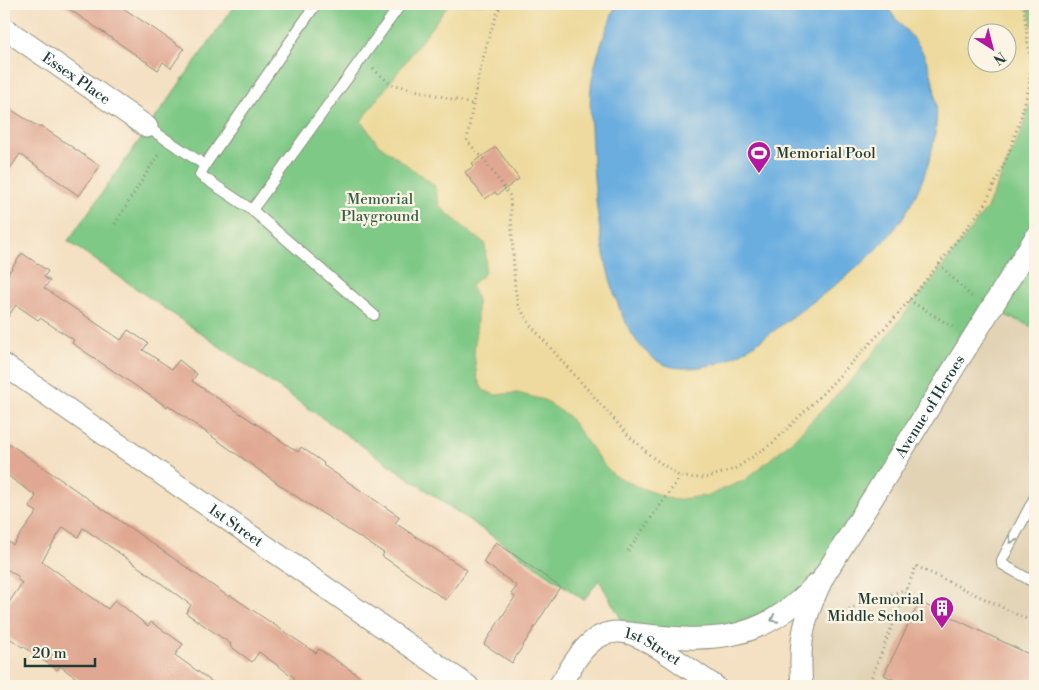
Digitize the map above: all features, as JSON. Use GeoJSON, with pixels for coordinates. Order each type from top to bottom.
{"type":"FeatureCollection","features":[{"type":"Feature","properties":{"kind":"street","name":"Essex Place"},"geometry":{"type":"LineString","coordinates":[[4,28],[147,127]]}},
{"type":"Feature","properties":{"kind":"street","name":"Avenue of Heroes"},"geometry":{"type":"LineString","coordinates":[[802,686],[800,662],[802,634],[810,604],[824,576],[1035,238]]}},
{"type":"Feature","properties":{"kind":"street","name":"1st Street"},"geometry":{"type":"LineString","coordinates":[[4,365],[468,686]]}},
{"type":"Feature","properties":{"kind":"street","name":"Avenue of Heroes"},"geometry":{"type":"LineString","coordinates":[[621,632],[697,638],[728,636],[756,629],[783,614],[805,597],[824,576]]}},
{"type":"Feature","properties":{"kind":"street","name":"1st Street"},"geometry":{"type":"LineString","coordinates":[[621,632],[645,639],[715,686]]}},
{"type":"Feature","properties":{"kind":"street"},"geometry":{"type":"LineString","coordinates":[[559,686],[587,646],[600,636],[621,632]]}},
{"type":"Feature","properties":{"kind":"lane"},"geometry":{"type":"LineString","coordinates":[[316,4],[205,164],[200,174],[252,210],[374,315]]}},
{"type":"Feature","properties":{"kind":"lane"},"geometry":{"type":"LineString","coordinates":[[252,210],[401,4]]}},
{"type":"Feature","properties":{"kind":"lane"},"geometry":{"type":"LineString","coordinates":[[147,127],[205,164]]}},
{"type":"Feature","properties":{"kind":"lane"},"geometry":{"type":"LineString","coordinates":[[1035,497],[1002,560],[1002,564],[1007,568],[1035,583]]}},
{"type":"Feature","properties":{"kind":"path"},"geometry":{"type":"LineString","coordinates":[[501,4],[493,24],[472,104],[467,141],[482,157],[510,196],[515,288],[518,305],[530,326],[628,435],[651,456],[680,477],[705,478],[735,469],[774,442],[822,395],[910,300],[985,204],[1006,160],[1019,124],[1029,87],[1032,66],[1023,4]]}},
{"type":"Feature","properties":{"kind":"path"},"geometry":{"type":"LineString","coordinates":[[1026,24],[1035,22]]}},
{"type":"Feature","properties":{"kind":"path"},"geometry":{"type":"LineString","coordinates":[[361,60],[390,84],[472,104]]}},
{"type":"Feature","properties":{"kind":"path"},"geometry":{"type":"LineString","coordinates":[[115,224],[167,140]]}},
{"type":"Feature","properties":{"kind":"path"},"geometry":{"type":"LineString","coordinates":[[939,264],[972,297],[991,308]]}},
{"type":"Feature","properties":{"kind":"path"},"geometry":{"type":"LineString","coordinates":[[910,300],[972,339]]}},
{"type":"Feature","properties":{"kind":"path"},"geometry":{"type":"LineString","coordinates":[[628,551],[680,477]]}},
{"type":"Feature","properties":{"kind":"path"},"geometry":{"type":"LineString","coordinates":[[868,686],[916,566],[1035,623]]}},
{"type":"Feature","properties":{"kind":"path"},"geometry":{"type":"LineString","coordinates":[[804,625],[907,589]]}},
{"type":"Feature","properties":{"kind":"shaded area"},"geometry":{"type":"Polygon","coordinates":[[[991,308],[1035,328],[1035,686],[802,686],[802,634],[991,308]]]}},
{"type":"Feature","properties":{"kind":"green space","name":"Memorial Playground"},"geometry":{"type":"Polygon","coordinates":[[[236,4],[1035,4],[1035,328],[991,309],[824,576],[757,629],[629,633],[599,580],[584,600],[68,241],[236,4]]]}},
{"type":"Feature","properties":{"kind":"sand"},"geometry":{"type":"Polygon","coordinates":[[[449,4],[1028,4],[1035,39],[1035,88],[1022,130],[987,208],[855,376],[792,441],[745,480],[710,495],[674,500],[638,487],[614,475],[603,464],[568,416],[544,400],[517,393],[495,395],[483,390],[477,378],[474,353],[477,300],[471,285],[484,274],[486,262],[485,243],[440,207],[434,185],[378,144],[361,121],[449,4]]]}},
{"type":"Feature","properties":{"kind":"water","name":"Memorial Pool"},"geometry":{"type":"Polygon","coordinates":[[[616,4],[887,4],[896,19],[921,49],[931,74],[934,88],[936,126],[929,160],[917,192],[890,235],[851,273],[769,335],[736,356],[714,364],[690,368],[675,367],[654,359],[641,347],[627,325],[615,297],[609,276],[597,212],[590,101],[595,65],[616,4]]]}},
{"type":"Feature","properties":{"kind":"building"},"geometry":{"type":"Polygon","coordinates":[[[62,4],[117,4],[184,49],[171,68],[163,62],[158,70],[62,4]]]}},
{"type":"Feature","properties":{"kind":"building"},"geometry":{"type":"Polygon","coordinates":[[[4,105],[40,128],[41,126],[100,166],[79,196],[20,154],[4,178],[4,105]]]}},
{"type":"Feature","properties":{"kind":"building"},"geometry":{"type":"Polygon","coordinates":[[[496,147],[519,179],[497,195],[495,192],[485,199],[465,172],[474,166],[472,163],[496,147]]]}},
{"type":"Feature","properties":{"kind":"building"},"geometry":{"type":"Polygon","coordinates":[[[22,253],[48,271],[44,277],[50,281],[44,288],[121,340],[128,330],[148,343],[143,350],[172,369],[179,360],[197,374],[192,381],[298,452],[301,447],[324,463],[323,465],[400,517],[395,523],[467,570],[446,600],[382,556],[384,553],[294,495],[168,405],[167,407],[72,343],[74,340],[40,318],[38,320],[16,305],[4,323],[4,280],[22,253]]]}},
{"type":"Feature","properties":{"kind":"building"},"geometry":{"type":"Polygon","coordinates":[[[4,440],[229,597],[230,595],[316,653],[319,649],[374,686],[290,686],[295,678],[259,652],[252,662],[230,646],[231,644],[186,613],[191,605],[83,528],[78,537],[63,527],[42,561],[108,609],[115,600],[148,626],[151,622],[183,644],[175,655],[218,686],[87,686],[60,666],[57,670],[22,647],[4,634],[4,610],[22,583],[17,579],[19,577],[4,567],[4,538],[13,545],[37,512],[29,507],[36,496],[4,473],[4,440]]]}},
{"type":"Feature","properties":{"kind":"building"},"geometry":{"type":"Polygon","coordinates":[[[496,542],[560,587],[512,663],[484,644],[515,597],[511,594],[517,586],[483,562],[496,542]]]}},
{"type":"Feature","properties":{"kind":"building","name":"Memorial Middle School"},"geometry":{"type":"Polygon","coordinates":[[[919,602],[1035,657],[1035,686],[907,686],[884,675],[919,602]]]}},
{"type":"Feature","properties":{"kind":"place","name":"Memorial Pool"},"geometry":{"type":"Point","coordinates":[759,174]}},
{"type":"Feature","properties":{"kind":"place","name":"Memorial Middle School"},"geometry":{"type":"Point","coordinates":[942,629]}}]}
